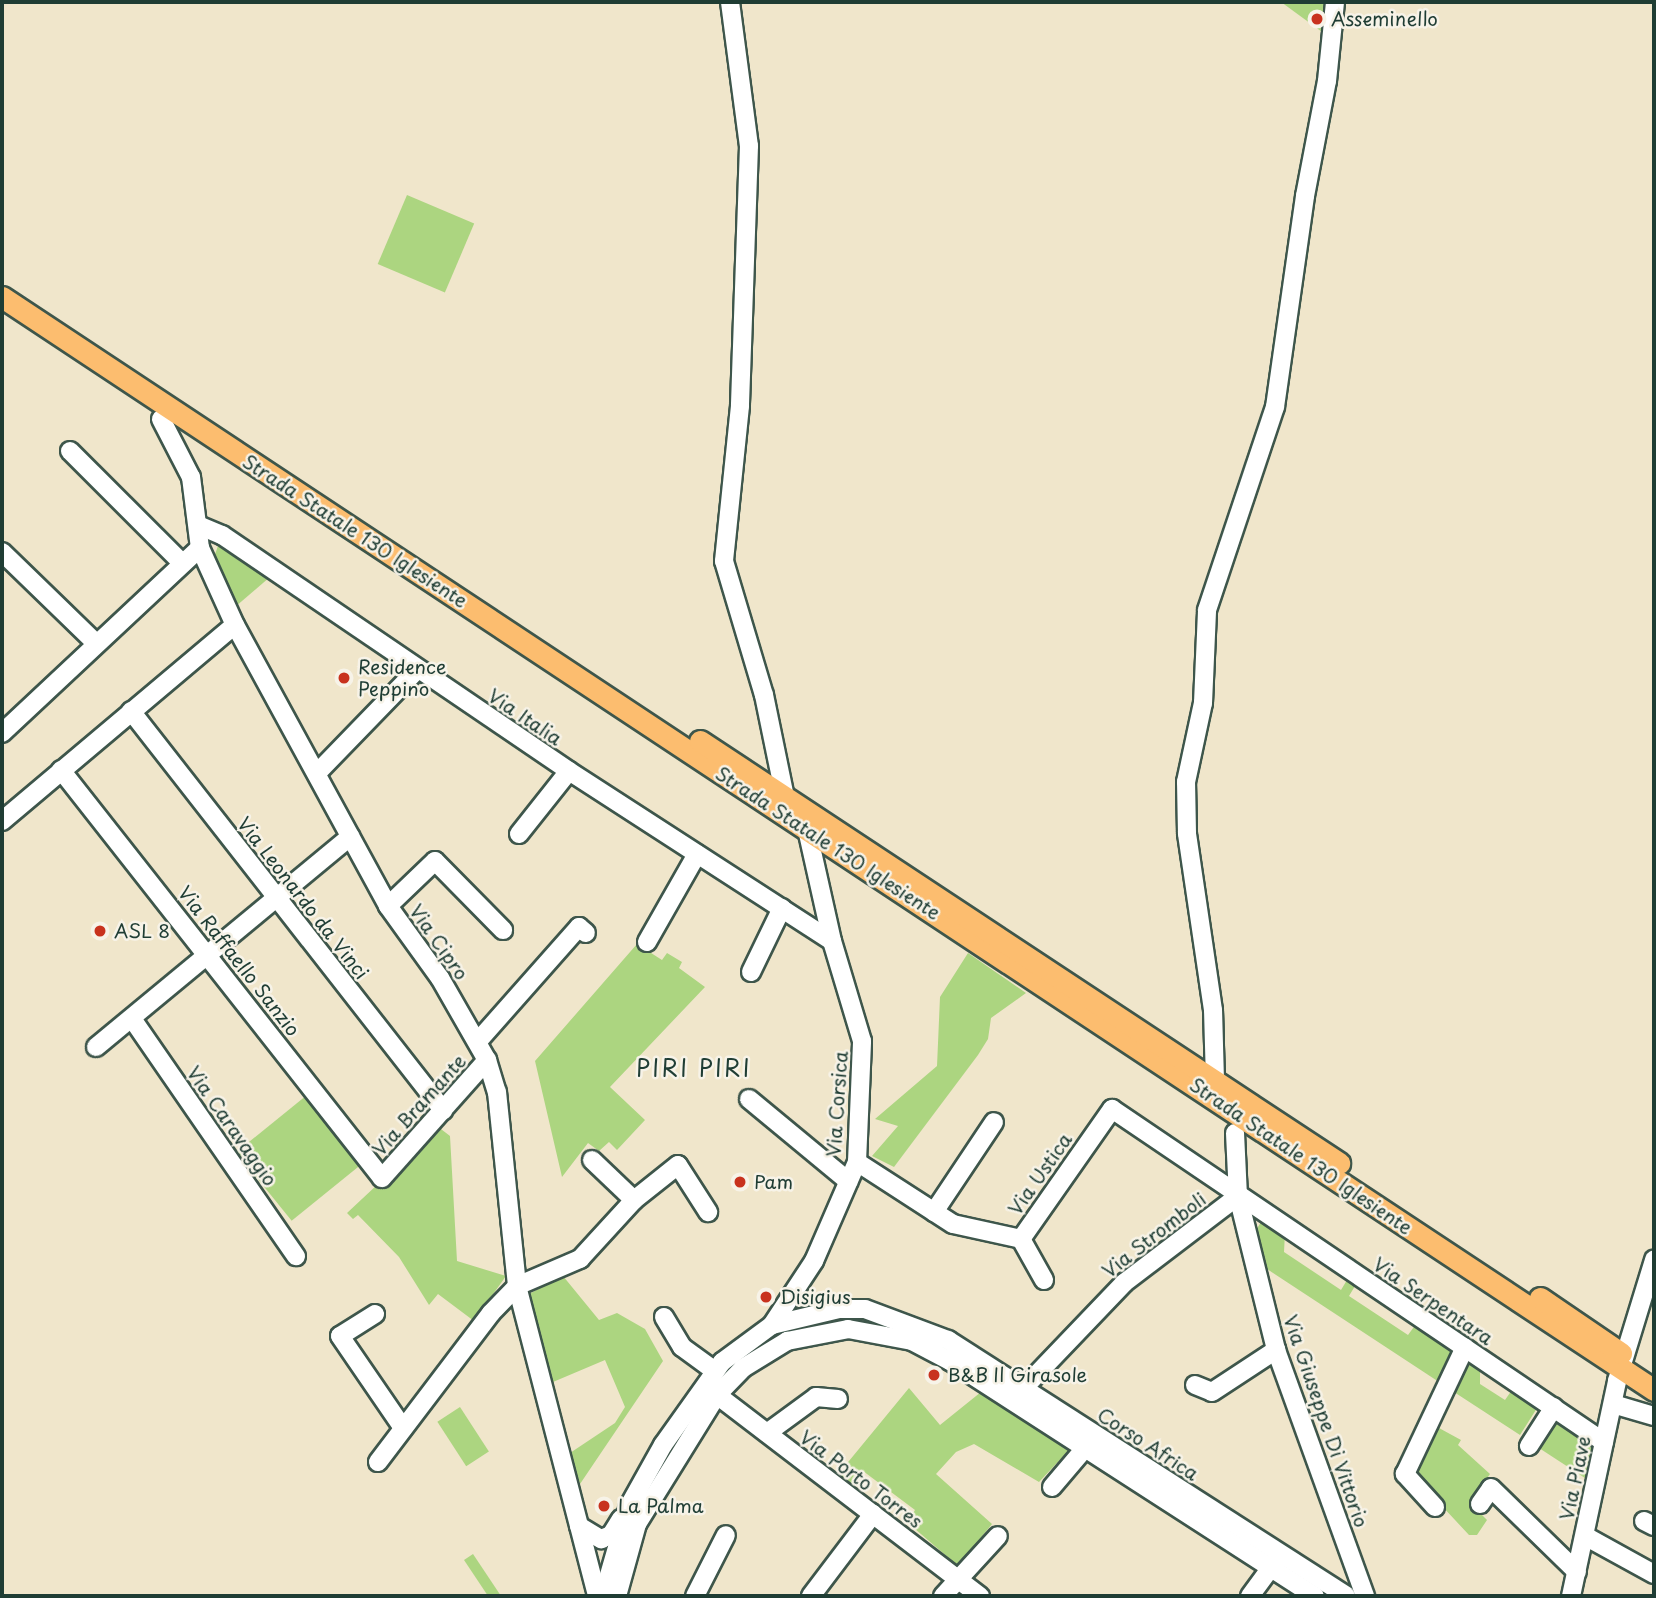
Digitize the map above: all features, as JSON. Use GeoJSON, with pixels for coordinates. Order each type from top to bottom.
{"type":"FeatureCollection","features":[{"type":"Feature","properties":{"kind":"main road","name":"Strada Statale 130 Iglesiente"},"geometry":{"type":"LineString","coordinates":[[2,283],[1215,1081],[1623,1362],[1654,1390]]}},
{"type":"Feature","properties":{"kind":"main road","name":"Strada Statale 130 Iglesiente"},"geometry":{"type":"LineString","coordinates":[[2,297],[807,829],[1623,1362],[1654,1375]]}},
{"type":"Feature","properties":{"kind":"street"},"geometry":{"type":"LineString","coordinates":[[730,2],[730,29],[749,146],[740,406],[724,561],[764,695],[785,797]]}},
{"type":"Feature","properties":{"kind":"street"},"geometry":{"type":"LineString","coordinates":[[1215,1081],[1213,1010],[1187,833],[1186,782],[1203,704],[1207,610],[1275,407],[1305,196],[1327,81],[1335,2]]}},
{"type":"Feature","properties":{"kind":"street","name":"Via Cipro"},"geometry":{"type":"LineString","coordinates":[[161,419],[196,491],[200,548],[235,625],[318,772],[387,905],[479,1040],[487,1060],[497,1092],[517,1286],[597,1596]]}},
{"type":"Feature","properties":{"kind":"street"},"geometry":{"type":"LineString","coordinates":[[70,451],[182,563]]}},
{"type":"Feature","properties":{"kind":"street","name":"Via Italia"},"geometry":{"type":"LineString","coordinates":[[198,524],[222,535],[417,670],[832,941]]}},
{"type":"Feature","properties":{"kind":"street"},"geometry":{"type":"LineString","coordinates":[[2,733],[200,548]]}},
{"type":"Feature","properties":{"kind":"street"},"geometry":{"type":"LineString","coordinates":[[2,552],[96,643]]}},
{"type":"Feature","properties":{"kind":"street"},"geometry":{"type":"LineString","coordinates":[[2,821],[235,625]]}},
{"type":"Feature","properties":{"kind":"street"},"geometry":{"type":"LineString","coordinates":[[318,772],[417,670]]}},
{"type":"Feature","properties":{"kind":"street","name":"Via Leonardo da Vinci"},"geometry":{"type":"LineString","coordinates":[[131,711],[443,1110]]}},
{"type":"Feature","properties":{"kind":"street","name":"Via Raffaello Sanzio"},"geometry":{"type":"LineString","coordinates":[[61,770],[382,1178]]}},
{"type":"Feature","properties":{"kind":"street"},"geometry":{"type":"LineString","coordinates":[[519,834],[569,771]]}},
{"type":"Feature","properties":{"kind":"street","name":"Via Corsica"},"geometry":{"type":"LineString","coordinates":[[772,1325],[814,1261],[856,1162],[862,1041],[832,941],[807,829]]}},
{"type":"Feature","properties":{"kind":"street"},"geometry":{"type":"LineString","coordinates":[[96,1047],[133,1020],[350,837]]}},
{"type":"Feature","properties":{"kind":"street"},"geometry":{"type":"LineString","coordinates":[[647,942],[697,853]]}},
{"type":"Feature","properties":{"kind":"street"},"geometry":{"type":"LineString","coordinates":[[387,905],[435,861],[503,930]]}},
{"type":"Feature","properties":{"kind":"street"},"geometry":{"type":"LineString","coordinates":[[751,972],[782,908]]}},
{"type":"Feature","properties":{"kind":"street"},"geometry":{"type":"LineString","coordinates":[[479,1040],[579,927],[586,933]]}},
{"type":"Feature","properties":{"kind":"street","name":"Via Caravaggio"},"geometry":{"type":"LineString","coordinates":[[133,1020],[296,1256]]}},
{"type":"Feature","properties":{"kind":"street","name":"Via Bramante"},"geometry":{"type":"LineString","coordinates":[[382,1178],[487,1060]]}},
{"type":"Feature","properties":{"kind":"street"},"geometry":{"type":"LineString","coordinates":[[749,1099],[848,1181]]}},
{"type":"Feature","properties":{"kind":"street","name":"Via Ustica"},"geometry":{"type":"LineString","coordinates":[[856,1162],[953,1224],[1021,1238],[1112,1109],[1238,1196]]}},
{"type":"Feature","properties":{"kind":"street"},"geometry":{"type":"LineString","coordinates":[[934,1212],[994,1122]]}},
{"type":"Feature","properties":{"kind":"street","name":"Via Giuseppe Di Vittorio"},"geometry":{"type":"LineString","coordinates":[[1235,1133],[1238,1196],[1276,1350],[1365,1596]]}},
{"type":"Feature","properties":{"kind":"street"},"geometry":{"type":"LineString","coordinates":[[592,1160],[634,1200]]}},
{"type":"Feature","properties":{"kind":"street"},"geometry":{"type":"LineString","coordinates":[[378,1462],[491,1312],[517,1286],[580,1259],[634,1200],[678,1165],[708,1212]]}},
{"type":"Feature","properties":{"kind":"street","name":"Via Serpentara"},"geometry":{"type":"LineString","coordinates":[[1238,1196],[1604,1442]]}},
{"type":"Feature","properties":{"kind":"street","name":"Via Stromboli"},"geometry":{"type":"LineString","coordinates":[[1018,1394],[1124,1283],[1238,1196]]}},
{"type":"Feature","properties":{"kind":"street"},"geometry":{"type":"LineString","coordinates":[[1021,1238],[1044,1280]]}},
{"type":"Feature","properties":{"kind":"street","name":"Via Piave"},"geometry":{"type":"LineString","coordinates":[[1571,1596],[1604,1442],[1620,1406],[1623,1362],[1654,1260]]}},
{"type":"Feature","properties":{"kind":"street"},"geometry":{"type":"LineString","coordinates":[[790,1340],[803,1316],[814,1261]]}},
{"type":"Feature","properties":{"kind":"street"},"geometry":{"type":"LineString","coordinates":[[807,1290],[819,1307],[830,1309]]}},
{"type":"Feature","properties":{"kind":"street","name":"Corso Africa"},"geometry":{"type":"LineString","coordinates":[[603,1596],[607,1574],[629,1506],[663,1445],[715,1371],[772,1325],[830,1309],[865,1309],[948,1340],[1018,1394],[1276,1562],[1346,1596]]}},
{"type":"Feature","properties":{"kind":"street"},"geometry":{"type":"LineString","coordinates":[[375,1314],[340,1336],[403,1428]]}},
{"type":"Feature","properties":{"kind":"street"},"geometry":{"type":"LineString","coordinates":[[664,1317],[682,1347],[715,1371]]}},
{"type":"Feature","properties":{"kind":"street","name":"Corso Africa"},"geometry":{"type":"LineString","coordinates":[[617,1596],[637,1524],[717,1395],[743,1368],[790,1340],[840,1329],[879,1332],[912,1341],[1018,1394]]}},
{"type":"Feature","properties":{"kind":"street"},"geometry":{"type":"LineString","coordinates":[[1435,1507],[1405,1474],[1465,1347]]}},
{"type":"Feature","properties":{"kind":"street"},"geometry":{"type":"LineString","coordinates":[[1195,1385],[1212,1392],[1276,1350]]}},
{"type":"Feature","properties":{"kind":"street","name":"Via Porto Torres"},"geometry":{"type":"LineString","coordinates":[[717,1395],[980,1596]]}},
{"type":"Feature","properties":{"kind":"street"},"geometry":{"type":"LineString","coordinates":[[767,1433],[816,1397],[838,1399]]}},
{"type":"Feature","properties":{"kind":"street"},"geometry":{"type":"LineString","coordinates":[[1620,1406],[1654,1416]]}},
{"type":"Feature","properties":{"kind":"street"},"geometry":{"type":"LineString","coordinates":[[1529,1446],[1554,1407]]}},
{"type":"Feature","properties":{"kind":"street"},"geometry":{"type":"LineString","coordinates":[[1052,1487],[1091,1442]]}},
{"type":"Feature","properties":{"kind":"street"},"geometry":{"type":"LineString","coordinates":[[1480,1504],[1491,1488],[1577,1572]]}},
{"type":"Feature","properties":{"kind":"street"},"geometry":{"type":"LineString","coordinates":[[579,1526],[601,1539],[611,1535],[629,1506]]}},
{"type":"Feature","properties":{"kind":"street"},"geometry":{"type":"LineString","coordinates":[[811,1596],[873,1514]]}},
{"type":"Feature","properties":{"kind":"street","name":"Via Cipro"},"geometry":{"type":"LineString","coordinates":[[579,1526],[607,1574]]}},
{"type":"Feature","properties":{"kind":"street"},"geometry":{"type":"LineString","coordinates":[[695,1596],[726,1535]]}},
{"type":"Feature","properties":{"kind":"street"},"geometry":{"type":"LineString","coordinates":[[943,1596],[998,1536]]}},
{"type":"Feature","properties":{"kind":"street"},"geometry":{"type":"LineString","coordinates":[[1585,1536],[1654,1574]]}},
{"type":"Feature","properties":{"kind":"street"},"geometry":{"type":"LineString","coordinates":[[1250,1596],[1276,1562]]}},
{"type":"Feature","properties":{"kind":"street","name":"Corso Africa"},"geometry":{"type":"LineString","coordinates":[[1276,1562],[1315,1596]]}},
{"type":"Feature","properties":{"kind":"street"},"geometry":{"type":"LineString","coordinates":[[607,1574],[611,1596]]}},
{"type":"Feature","properties":{"kind":"green space","name":"Asseminello"},"geometry":{"type":"Polygon","coordinates":[[[1281,2],[1330,2],[1329,37],[1281,2]]]}},
{"type":"Feature","properties":{"kind":"green space"},"geometry":{"type":"Polygon","coordinates":[[[407,195],[474,224],[445,293],[378,264],[407,195]]]}},
{"type":"Feature","properties":{"kind":"green space"},"geometry":{"type":"Polygon","coordinates":[[[218,546],[270,577],[235,607],[214,557],[218,546]]]}},
{"type":"Feature","properties":{"kind":"green space"},"geometry":{"type":"Polygon","coordinates":[[[637,944],[662,960],[667,953],[682,962],[679,968],[705,987],[610,1087],[645,1120],[617,1150],[609,1142],[599,1151],[588,1143],[562,1177],[535,1061],[637,944]]]}},
{"type":"Feature","properties":{"kind":"green space"},"geometry":{"type":"Polygon","coordinates":[[[968,953],[1026,993],[991,1018],[988,1039],[978,1055],[894,1167],[872,1156],[898,1126],[875,1119],[937,1066],[940,997],[968,953]]]}},
{"type":"Feature","properties":{"kind":"green space"},"geometry":{"type":"Polygon","coordinates":[[[307,1095],[362,1163],[292,1221],[236,1152],[307,1095]]]}},
{"type":"Feature","properties":{"kind":"green space"},"geometry":{"type":"Polygon","coordinates":[[[437,1126],[450,1136],[457,1261],[506,1276],[474,1321],[438,1294],[429,1305],[399,1257],[358,1215],[353,1219],[347,1213],[378,1184],[384,1189],[437,1126]]]}},
{"type":"Feature","properties":{"kind":"green space"},"geometry":{"type":"Polygon","coordinates":[[[1263,1219],[1285,1233],[1284,1252],[1341,1290],[1350,1275],[1358,1281],[1349,1296],[1408,1335],[1419,1320],[1457,1347],[1439,1382],[1264,1267],[1256,1230],[1263,1219]]]}},
{"type":"Feature","properties":{"kind":"green space"},"geometry":{"type":"Polygon","coordinates":[[[563,1276],[599,1320],[617,1313],[645,1329],[663,1361],[580,1484],[570,1453],[615,1423],[625,1407],[605,1360],[553,1382],[529,1294],[563,1276]]]}},
{"type":"Feature","properties":{"kind":"green space"},"geometry":{"type":"Polygon","coordinates":[[[1470,1358],[1480,1364],[1480,1384],[1505,1400],[1514,1387],[1539,1405],[1520,1435],[1454,1392],[1470,1358]]]}},
{"type":"Feature","properties":{"kind":"green space"},"geometry":{"type":"Polygon","coordinates":[[[909,1388],[940,1425],[981,1392],[1070,1449],[1039,1482],[974,1444],[956,1452],[936,1474],[992,1524],[958,1566],[907,1522],[915,1510],[863,1471],[849,1489],[835,1478],[909,1388]]]}},
{"type":"Feature","properties":{"kind":"green space"},"geometry":{"type":"Polygon","coordinates":[[[460,1407],[489,1451],[466,1466],[437,1422],[460,1407]]]}},
{"type":"Feature","properties":{"kind":"green space"},"geometry":{"type":"Polygon","coordinates":[[[1556,1418],[1596,1445],[1588,1480],[1539,1448],[1556,1418]]]}},
{"type":"Feature","properties":{"kind":"green space"},"geometry":{"type":"Polygon","coordinates":[[[1439,1428],[1461,1440],[1458,1445],[1490,1474],[1470,1503],[1487,1520],[1477,1535],[1469,1535],[1414,1476],[1439,1428]]]}},
{"type":"Feature","properties":{"kind":"green space"},"geometry":{"type":"Polygon","coordinates":[[[473,1554],[501,1596],[488,1596],[464,1560],[473,1554]]]}},
{"type":"Feature","properties":{"kind":"place","name":"Asseminello"},"geometry":{"type":"Point","coordinates":[1317,19]}},
{"type":"Feature","properties":{"kind":"place","name":"Residence Peppino"},"geometry":{"type":"Point","coordinates":[344,678]}},
{"type":"Feature","properties":{"kind":"place","name":"ASL 8"},"geometry":{"type":"Point","coordinates":[100,931]}},
{"type":"Feature","properties":{"kind":"place","name":"Pam"},"geometry":{"type":"Point","coordinates":[740,1182]}},
{"type":"Feature","properties":{"kind":"place","name":"Disigius"},"geometry":{"type":"Point","coordinates":[766,1297]}},
{"type":"Feature","properties":{"kind":"place","name":"B&B Il Girasole"},"geometry":{"type":"Point","coordinates":[934,1375]}},
{"type":"Feature","properties":{"kind":"place","name":"La Palma"},"geometry":{"type":"Point","coordinates":[604,1506]}},
{"type":"Feature","properties":{"kind":"district","name":"PIRI PIRI"},"geometry":{"type":"Point","coordinates":[694,1068]}}]}
